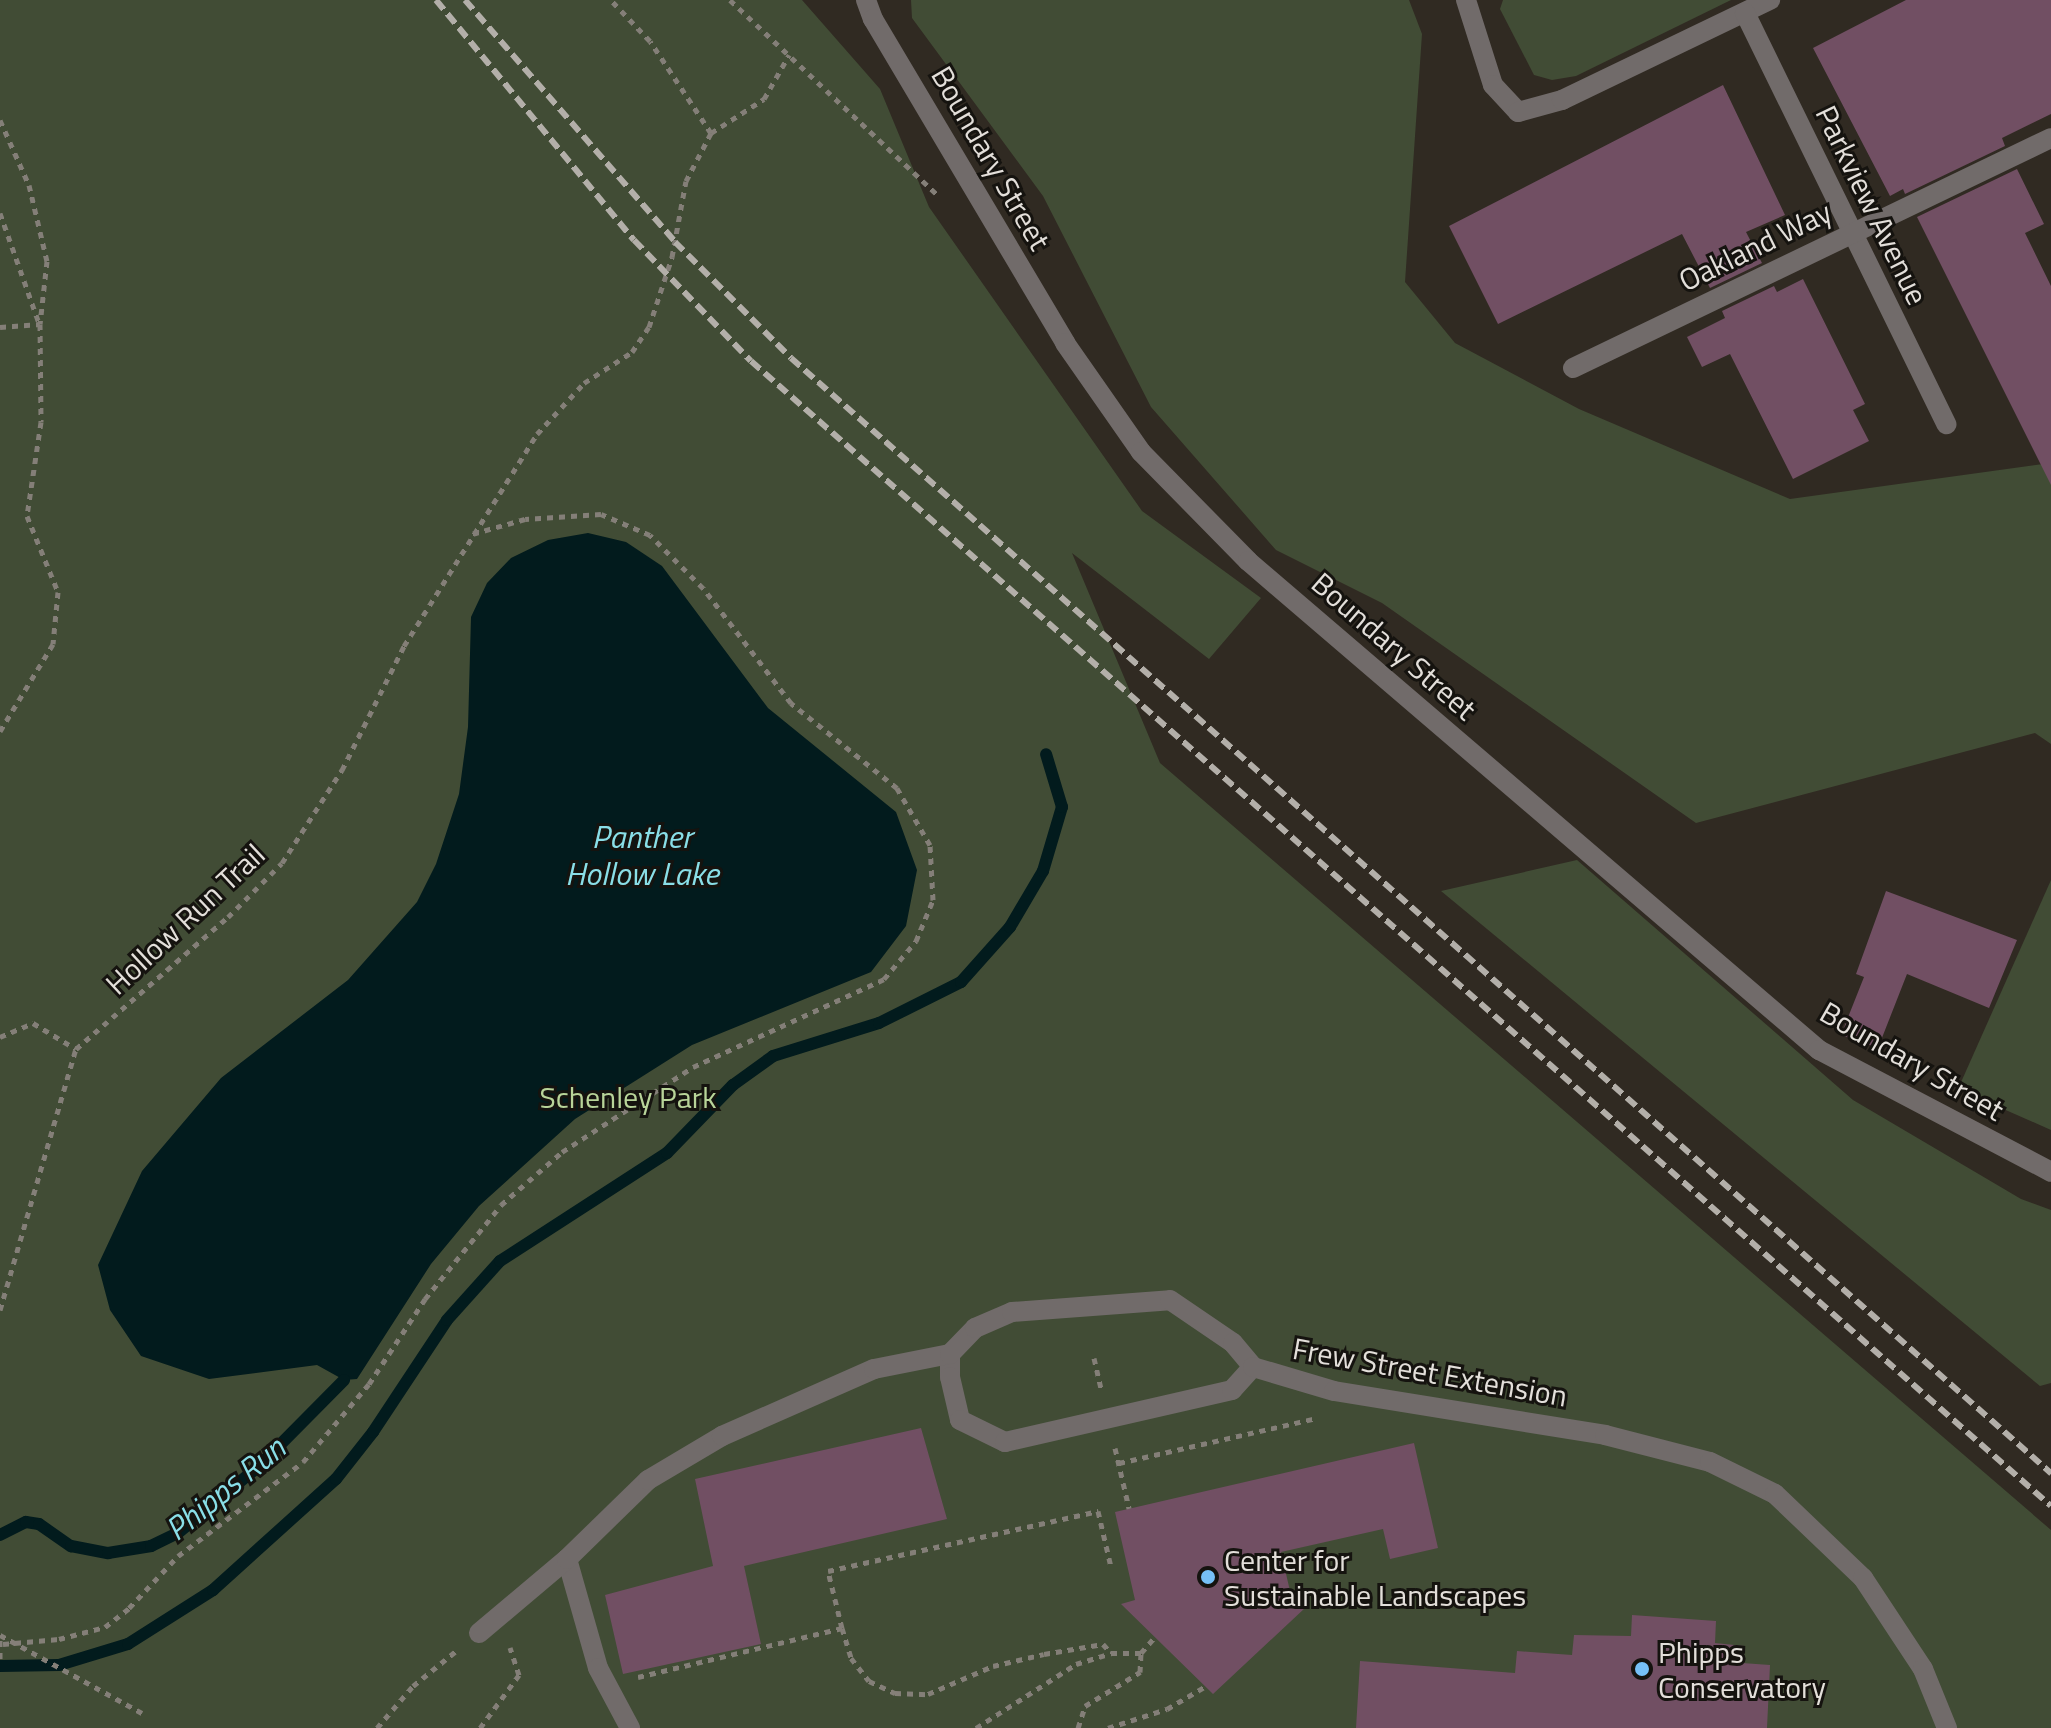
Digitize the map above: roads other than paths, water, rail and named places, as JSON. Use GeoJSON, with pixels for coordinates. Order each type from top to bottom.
{"type":"FeatureCollection","features":[{"type":"Feature","properties":{"kind":"street","name":"Boundary Street"},"geometry":{"type":"LineString","coordinates":[[866,0],[1065,343],[1141,452],[1248,561],[1819,1050],[2051,1172]]}},
{"type":"Feature","properties":{"kind":"street"},"geometry":{"type":"LineString","coordinates":[[1466,0],[1493,85],[1518,112],[1562,100],[1770,0]]}},
{"type":"Feature","properties":{"kind":"street","name":"Parkview Avenue"},"geometry":{"type":"LineString","coordinates":[[1745,13],[1946,424]]}},
{"type":"Feature","properties":{"kind":"street","name":"Oakland Way"},"geometry":{"type":"LineString","coordinates":[[1573,368],[2051,138]]}},
{"type":"Feature","properties":{"kind":"street","name":"Frew Street Extension"},"geometry":{"type":"LineString","coordinates":[[950,1354],[975,1328],[1012,1312],[1170,1300],[1233,1343],[1253,1367],[1334,1391],[1605,1435],[1710,1462],[1775,1494],[1863,1578],[1923,1669],[1947,1728]]}},
{"type":"Feature","properties":{"kind":"street"},"geometry":{"type":"LineString","coordinates":[[479,1633],[567,1559],[648,1480],[722,1436],[874,1369],[950,1354],[950,1377],[960,1420],[1005,1442],[1232,1390],[1253,1367]]}},
{"type":"Feature","properties":{"kind":"street"},"geometry":{"type":"LineString","coordinates":[[567,1559],[605,1685],[630,1728]]}},
{"type":"Feature","properties":{"kind":"water","name":"Panther Hollow Lake"},"geometry":{"type":"Polygon","coordinates":[[[588,533],[626,542],[662,566],[768,708],[896,812],[917,870],[906,926],[871,972],[692,1045],[575,1119],[479,1206],[431,1264],[357,1379],[344,1380],[317,1365],[209,1379],[141,1356],[110,1310],[98,1265],[142,1171],[221,1078],[348,980],[417,902],[436,864],[459,794],[468,727],[471,617],[487,583],[511,558],[548,540],[588,533]]]}},
{"type":"Feature","properties":{"kind":"waterway"},"geometry":{"type":"LineString","coordinates":[[0,1666],[59,1665],[128,1644],[213,1590],[336,1479],[373,1432],[447,1320],[500,1261],[667,1153],[733,1085],[773,1056],[879,1023],[961,982],[1010,927],[1043,871],[1062,807],[1046,754]]}},
{"type":"Feature","properties":{"kind":"waterway","name":"Phipps Run"},"geometry":{"type":"LineString","coordinates":[[0,1535],[26,1522],[39,1524],[71,1546],[108,1553],[151,1546],[178,1533],[259,1466],[344,1380]]}},
{"type":"Feature","properties":{"kind":"railway"},"geometry":{"type":"LineString","coordinates":[[436,0],[634,240],[751,361],[2051,1506]]}},
{"type":"Feature","properties":{"kind":"railway"},"geometry":{"type":"LineString","coordinates":[[465,0],[675,242],[791,358],[2051,1473]]}},
{"type":"Feature","properties":{"kind":"place","name":"Center for Sustainable Landscapes"},"geometry":{"type":"Point","coordinates":[1208,1577]}},
{"type":"Feature","properties":{"kind":"place","name":"Phipps Conservatory"},"geometry":{"type":"Point","coordinates":[1642,1669]}},
{"type":"Feature","properties":{"kind":"park label","name":"Schenley Park"},"geometry":{"type":"Point","coordinates":[628,1097]}}]}
